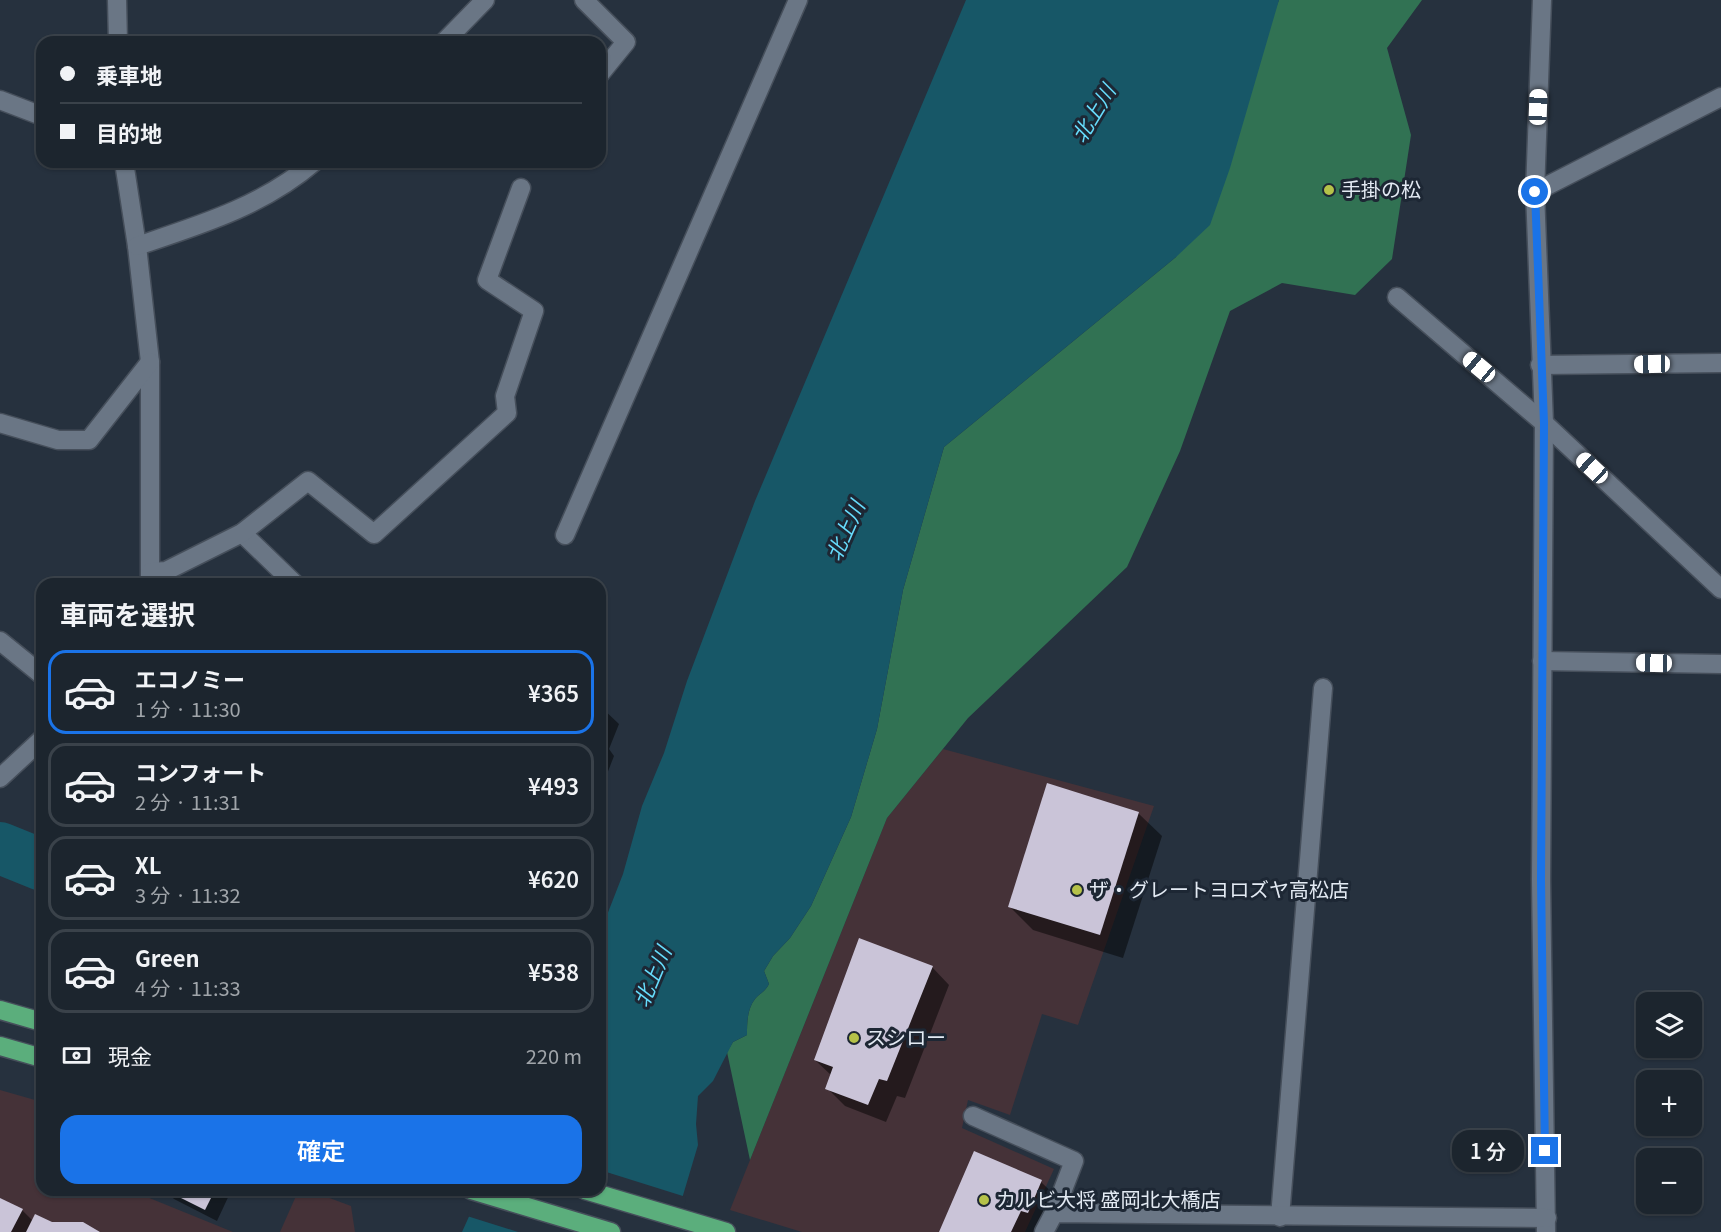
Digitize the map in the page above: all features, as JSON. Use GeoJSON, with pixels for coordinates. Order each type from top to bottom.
{"type":"FeatureCollection","features":[{"type":"Feature","properties":{"kind":"highway"},"geometry":{"type":"LineString","coordinates":[[0,1010],[36,1020]]}},
{"type":"Feature","properties":{"kind":"highway"},"geometry":{"type":"LineString","coordinates":[[0,1046],[36,1056]]}},
{"type":"Feature","properties":{"kind":"highway"},"geometry":{"type":"LineString","coordinates":[[491,1196],[611,1232]]}},
{"type":"Feature","properties":{"kind":"highway"},"geometry":{"type":"LineString","coordinates":[[605,1196],[725,1232]]}},
{"type":"Feature","properties":{"kind":"street"},"geometry":{"type":"LineString","coordinates":[[117,0],[118,36]]}},
{"type":"Feature","properties":{"kind":"street"},"geometry":{"type":"LineString","coordinates":[[450,36],[485,0]]}},
{"type":"Feature","properties":{"kind":"street"},"geometry":{"type":"LineString","coordinates":[[584,0],[626,42],[606,67]]}},
{"type":"Feature","properties":{"kind":"street"},"geometry":{"type":"LineString","coordinates":[[565,535],[798,0]]}},
{"type":"Feature","properties":{"kind":"street"},"geometry":{"type":"LineString","coordinates":[[1054,1213],[1546,1225],[1541,880],[1544,423],[1535,192],[1542,0]]}},
{"type":"Feature","properties":{"kind":"street"},"geometry":{"type":"LineString","coordinates":[[1535,192],[1721,98]]}},
{"type":"Feature","properties":{"kind":"street"},"geometry":{"type":"LineString","coordinates":[[0,100],[36,114]]}},
{"type":"Feature","properties":{"kind":"street"},"geometry":{"type":"LineString","coordinates":[[125,168],[137,246],[150,362],[151,578],[242,533],[308,481],[374,534],[507,413],[505,396],[534,311],[487,280],[521,188]]}},
{"type":"Feature","properties":{"kind":"street"},"geometry":{"type":"LineString","coordinates":[[137,246],[220,219],[290,183],[307,168]]}},
{"type":"Feature","properties":{"kind":"street"},"geometry":{"type":"LineString","coordinates":[[1397,297],[1544,423],[1721,589]]}},
{"type":"Feature","properties":{"kind":"street"},"geometry":{"type":"LineString","coordinates":[[0,423],[58,440],[88,440],[150,362]]}},
{"type":"Feature","properties":{"kind":"street"},"geometry":{"type":"LineString","coordinates":[[1540,365],[1721,363]]}},
{"type":"Feature","properties":{"kind":"street"},"geometry":{"type":"LineString","coordinates":[[242,533],[289,578]]}},
{"type":"Feature","properties":{"kind":"street"},"geometry":{"type":"LineString","coordinates":[[0,641],[36,670]]}},
{"type":"Feature","properties":{"kind":"street"},"geometry":{"type":"LineString","coordinates":[[1542,661],[1721,664]]}},
{"type":"Feature","properties":{"kind":"street"},"geometry":{"type":"LineString","coordinates":[[1280,1217],[1323,688]]}},
{"type":"Feature","properties":{"kind":"street"},"geometry":{"type":"LineString","coordinates":[[0,778],[36,745]]}},
{"type":"Feature","properties":{"kind":"street"},"geometry":{"type":"LineString","coordinates":[[973,1116],[1074,1161],[1054,1213],[1044,1232]]}},
{"type":"Feature","properties":{"kind":"shaded area"},"geometry":{"type":"Polygon","coordinates":[[[943,749],[1154,806],[1078,1025],[1042,1014],[1010,1115],[968,1100],[962,1128],[1054,1169],[1025,1232],[802,1232],[730,1210],[887,818],[943,749]]]}},
{"type":"Feature","properties":{"kind":"shaded area"},"geometry":{"type":"Polygon","coordinates":[[[0,1090],[36,1100],[36,1196],[144,1196],[233,1232],[0,1232],[0,1090]]]}},
{"type":"Feature","properties":{"kind":"shaded area"},"geometry":{"type":"Polygon","coordinates":[[[296,1196],[324,1196],[351,1206],[355,1232],[280,1232],[296,1196]]]}},
{"type":"Feature","properties":{"kind":"green space"},"geometry":{"type":"Polygon","coordinates":[[[1279,0],[1422,0],[1387,48],[1411,135],[1392,259],[1355,295],[1282,283],[1230,311],[1180,451],[1127,567],[968,718],[887,818],[750,1160],[727,1052],[733,1042],[747,1035],[750,1007],[769,984],[764,971],[811,906],[851,817],[877,729],[903,590],[944,447],[1176,257],[1279,0]]]}},
{"type":"Feature","properties":{"kind":"water","name":"北上川"},"geometry":{"type":"Polygon","coordinates":[[[966,0],[1279,0],[1230,168],[1210,225],[1176,257],[944,447],[903,590],[877,729],[851,817],[811,906],[764,971],[769,984],[750,1007],[747,1035],[733,1042],[713,1081],[698,1096],[696,1124],[698,1145],[681,1202],[677,1232],[462,1232],[478,1196],[606,1196],[606,918],[623,874],[642,806],[664,753],[687,681],[755,501],[966,0]]]}},
{"type":"Feature","properties":{"kind":"pier"},"geometry":{"type":"Polygon","coordinates":[[[606,1172],[686,1197],[680,1232],[518,1232],[467,1216],[475,1196],[606,1196],[606,1172]]]}},
{"type":"Feature","properties":{"kind":"building"},"geometry":{"type":"Polygon","coordinates":[[[1047,783],[1139,812],[1100,935],[1008,907],[1047,783]]]}},
{"type":"Feature","properties":{"kind":"building"},"geometry":{"type":"Polygon","coordinates":[[[859,938],[933,966],[887,1081],[879,1079],[868,1105],[825,1089],[833,1067],[814,1060],[859,938]]]}},
{"type":"Feature","properties":{"kind":"building"},"geometry":{"type":"Polygon","coordinates":[[[974,1151],[1042,1180],[1028,1213],[1021,1211],[1011,1232],[939,1232],[974,1151]]]}},
{"type":"Feature","properties":{"kind":"building"},"geometry":{"type":"Polygon","coordinates":[[[177,1196],[212,1196],[205,1210],[177,1196]]]}},
{"type":"Feature","properties":{"kind":"building"},"geometry":{"type":"Polygon","coordinates":[[[0,1198],[23,1209],[11,1232],[0,1232],[0,1198]]]}},
{"type":"Feature","properties":{"kind":"building"},"geometry":{"type":"Polygon","coordinates":[[[35,1214],[52,1222],[83,1222],[100,1232],[26,1232],[35,1214]]]}},
{"type":"Feature","properties":{"kind":"waterway"},"geometry":{"type":"LineString","coordinates":[[0,848],[36,863]]}},
{"type":"Feature","properties":{"kind":"place","name":"手掛の松"},"geometry":{"type":"Point","coordinates":[1329,190]}},
{"type":"Feature","properties":{"kind":"place","name":"ザ・グレートヨロズヤ高松店"},"geometry":{"type":"Point","coordinates":[1077,890]}},
{"type":"Feature","properties":{"kind":"place","name":"スシロー"},"geometry":{"type":"Point","coordinates":[854,1038]}},
{"type":"Feature","properties":{"kind":"place","name":"カルビ大将 盛岡北大橋店"},"geometry":{"type":"Point","coordinates":[984,1200]}},
{"type":"Feature","properties":{"kind":"route"},"geometry":{"type":"LineString","coordinates":[[1535,192],[1544,423],[1541,880],[1545,1151]]}}]}
